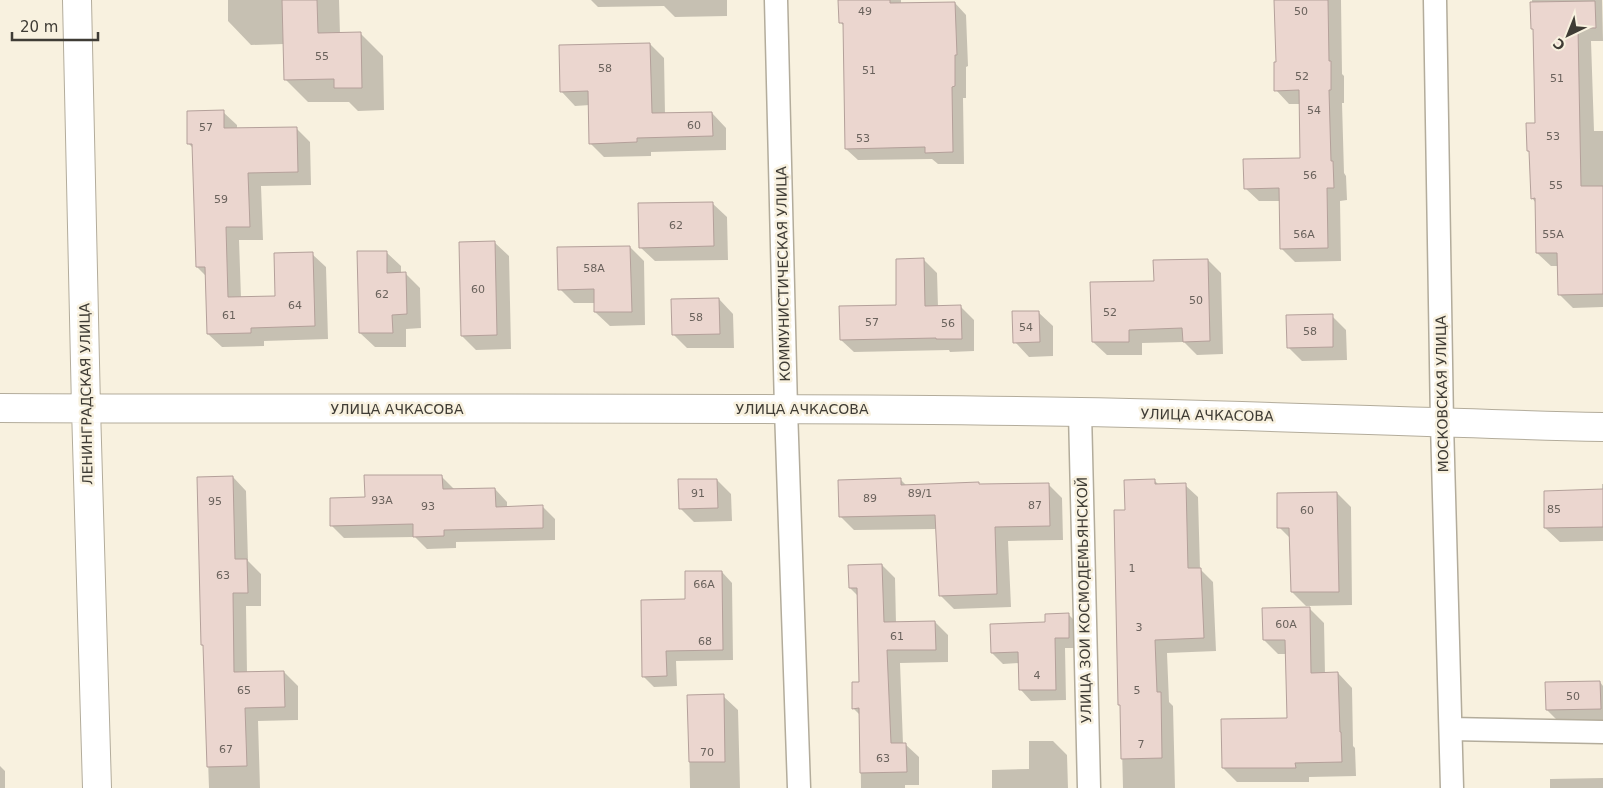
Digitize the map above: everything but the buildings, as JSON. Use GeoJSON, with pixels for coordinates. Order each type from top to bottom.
{"type":"FeatureCollection","features":[{"type":"Feature","properties":{"kind":"street","name":"ЛЕНИНГРАДСКАЯ УЛИЦА"},"geometry":{"type":"LineString","coordinates":[[77,0],[97,788]]}},
{"type":"Feature","properties":{"kind":"street","name":"КОММУНИСТИЧЕСКАЯ УЛИЦА"},"geometry":{"type":"LineString","coordinates":[[776,0],[786,409],[799,788]]}},
{"type":"Feature","properties":{"kind":"street","name":"МОСКОВСКАЯ УЛИЦА"},"geometry":{"type":"LineString","coordinates":[[1435,0],[1442,423],[1452,788]]}},
{"type":"Feature","properties":{"kind":"street","name":"УЛИЦА АЧКАСОВА"},"geometry":{"type":"LineString","coordinates":[[0,408],[786,409],[1080,412],[1350,418],[1442,423],[1603,427]]}},
{"type":"Feature","properties":{"kind":"street","name":"УЛИЦА ЗОИ КОСМОДЕМЬЯНСКОЙ"},"geometry":{"type":"LineString","coordinates":[[1080,412],[1089,788]]}},
{"type":"Feature","properties":{"kind":"street"},"geometry":{"type":"LineString","coordinates":[[1451,729],[1603,732]]}}]}
